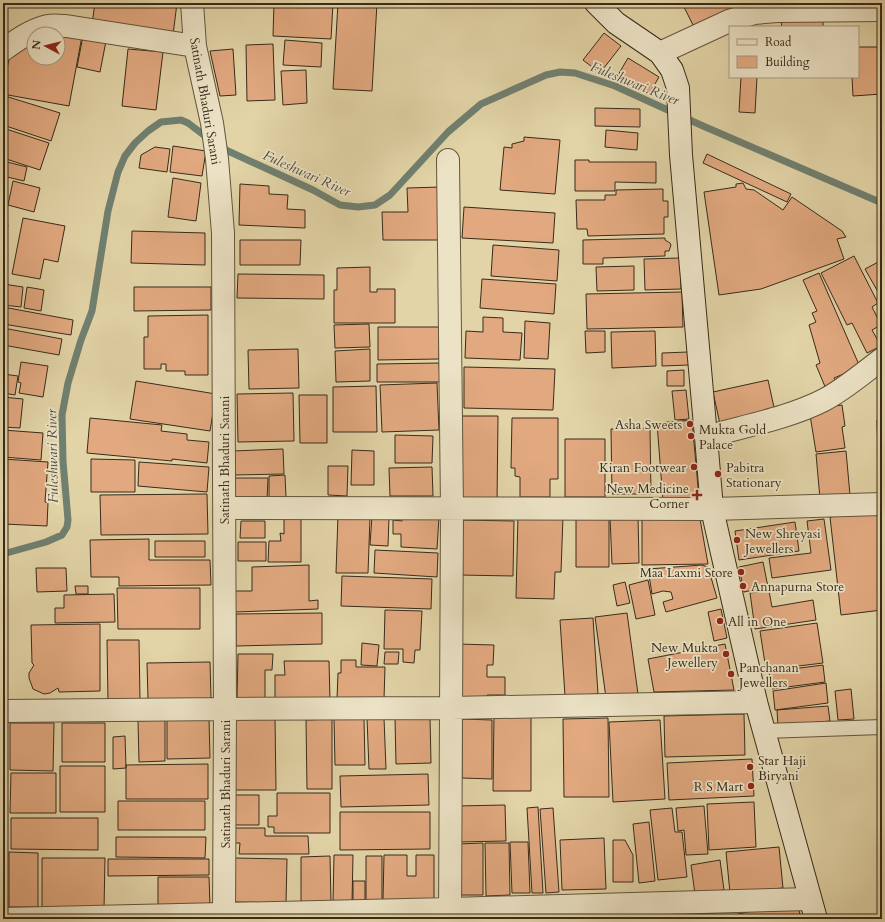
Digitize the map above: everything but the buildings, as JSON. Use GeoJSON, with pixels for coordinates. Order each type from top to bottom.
{"type":"FeatureCollection","features":[{"type":"Feature","properties":{"kind":"street","name":"Satinath Bhaduri Sarani"},"geometry":{"type":"LineString","coordinates":[[192,3],[195,46],[212,123],[217,159],[223,233],[226,708],[224,916]]}},
{"type":"Feature","properties":{"kind":"street"},"geometry":{"type":"LineString","coordinates":[[3,919],[813,909],[756,702],[712,509],[681,155],[678,88],[672,70],[660,53],[616,23],[596,3]]}},
{"type":"Feature","properties":{"kind":"street"},"geometry":{"type":"LineString","coordinates":[[660,53],[754,8],[777,11],[882,10]]}},
{"type":"Feature","properties":{"kind":"street"},"geometry":{"type":"LineString","coordinates":[[3,50],[24,36],[49,26],[66,26],[195,46]]}},
{"type":"Feature","properties":{"kind":"street"},"geometry":{"type":"LineString","coordinates":[[448,160],[452,509],[450,914]]}},
{"type":"Feature","properties":{"kind":"street"},"geometry":{"type":"LineString","coordinates":[[706,437],[796,412],[824,400],[882,359]]}},
{"type":"Feature","properties":{"kind":"street"},"geometry":{"type":"LineString","coordinates":[[225,508],[712,509],[882,504]]}},
{"type":"Feature","properties":{"kind":"street"},"geometry":{"type":"LineString","coordinates":[[3,711],[226,708],[451,708],[756,702]]}},
{"type":"Feature","properties":{"kind":"lane"},"geometry":{"type":"LineString","coordinates":[[764,731],[882,727]]}},
{"type":"Feature","properties":{"kind":"waterway","name":"Fuleshwari River"},"geometry":{"type":"LineString","coordinates":[[220,146],[313,190],[340,205],[358,207],[375,205],[390,195],[448,132],[481,104],[546,75],[560,72],[575,73],[615,86],[703,126],[882,203]]}},
{"type":"Feature","properties":{"kind":"waterway","name":"Fuleshwari River"},"geometry":{"type":"LineString","coordinates":[[3,554],[46,542],[62,535],[67,527],[68,520],[63,461],[62,415],[68,383],[81,340],[92,311],[108,211],[118,172],[125,156],[135,143],[161,122],[181,120],[188,123],[209,139]]}},
{"type":"Feature","properties":{"kind":"place","name":"Asha Sweets"},"geometry":{"type":"Point","coordinates":[690,424]}},
{"type":"Feature","properties":{"kind":"place","name":"Mukta Gold Palace"},"geometry":{"type":"Point","coordinates":[691,436]}},
{"type":"Feature","properties":{"kind":"place","name":"Kiran Footwear"},"geometry":{"type":"Point","coordinates":[694,467]}},
{"type":"Feature","properties":{"kind":"place","name":"Pabitra Stationary"},"geometry":{"type":"Point","coordinates":[718,474]}},
{"type":"Feature","properties":{"kind":"place","name":"New Medicine Corner"},"geometry":{"type":"Point","coordinates":[697,495]}},
{"type":"Feature","properties":{"kind":"place","name":"New Shreyasi Jewellers"},"geometry":{"type":"Point","coordinates":[737,540]}},
{"type":"Feature","properties":{"kind":"place","name":"Maa Laxmi Store"},"geometry":{"type":"Point","coordinates":[741,572]}},
{"type":"Feature","properties":{"kind":"place","name":"Annapurna Store"},"geometry":{"type":"Point","coordinates":[743,586]}},
{"type":"Feature","properties":{"kind":"place","name":"All in One"},"geometry":{"type":"Point","coordinates":[720,621]}},
{"type":"Feature","properties":{"kind":"place","name":"New Mukta Jewellery"},"geometry":{"type":"Point","coordinates":[726,654]}},
{"type":"Feature","properties":{"kind":"place","name":"Panchanan Jewellers"},"geometry":{"type":"Point","coordinates":[731,674]}},
{"type":"Feature","properties":{"kind":"place","name":"Star Haji Biryani"},"geometry":{"type":"Point","coordinates":[750,767]}},
{"type":"Feature","properties":{"kind":"place","name":"R S Mart"},"geometry":{"type":"Point","coordinates":[751,786]}}]}
